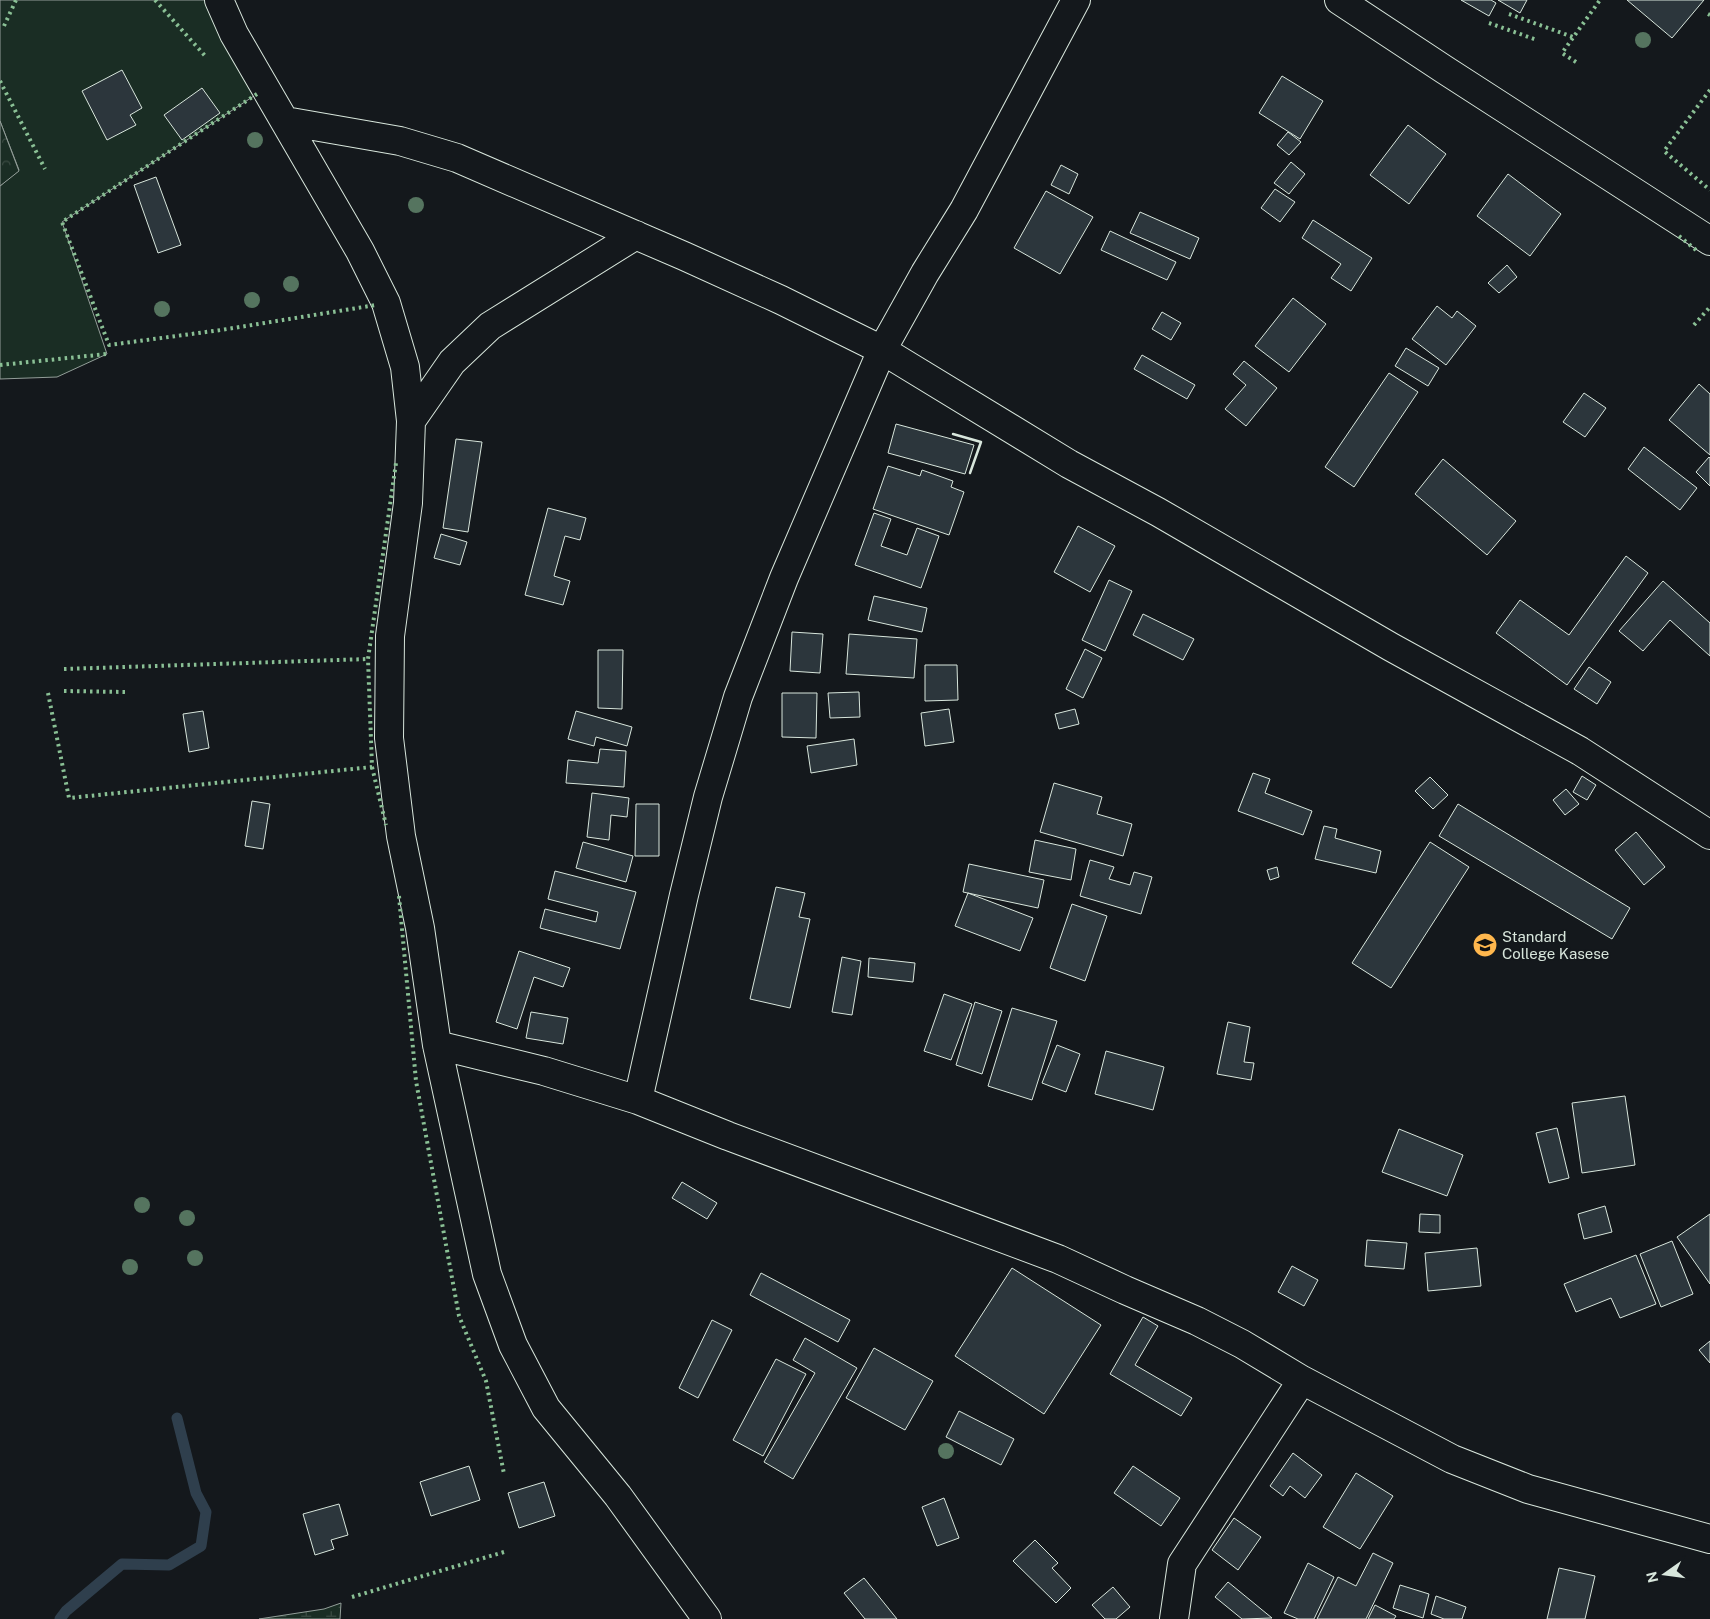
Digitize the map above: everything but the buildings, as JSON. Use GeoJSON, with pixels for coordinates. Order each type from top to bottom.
{"type":"FeatureCollection","features":[{"type":"Feature","properties":{"kind":"street"},"geometry":{"type":"LineString","coordinates":[[219,0],[234,34],[360,251],[386,304],[405,367],[411,421],[408,503],[390,636],[389,738],[401,836],[420,928],[437,1045],[487,1274],[513,1345],[546,1408],[618,1496],[706,1619]]}},
{"type":"Feature","properties":{"kind":"street"},"geometry":{"type":"LineString","coordinates":[[638,1100],[708,797],[738,697],[784,578],[882,350],[925,273],[964,210],[1076,0]]}},
{"type":"Feature","properties":{"kind":"street"},"geometry":{"type":"LineString","coordinates":[[1339,0],[1710,241]]}},
{"type":"Feature","properties":{"kind":"street"},"geometry":{"type":"LineString","coordinates":[[285,121],[400,141],[457,158],[781,300],[882,350],[1069,464],[1158,512],[1391,647],[1580,751],[1710,835]]}},
{"type":"Feature","properties":{"kind":"street"},"geometry":{"type":"LineString","coordinates":[[411,421],[452,362],[490,326],[636,235]]}},
{"type":"Feature","properties":{"kind":"street"},"geometry":{"type":"LineString","coordinates":[[437,1045],[544,1071],[638,1100],[728,1136],[1058,1259],[1197,1320],[1302,1380],[1452,1459],[1528,1489],[1710,1538]]}},
{"type":"Feature","properties":{"kind":"street"},"geometry":{"type":"LineString","coordinates":[[1174,1619],[1182,1564],[1302,1380]]}},
{"type":"Feature","properties":{"kind":"green space"},"geometry":{"type":"Polygon","coordinates":[[[0,0],[214,0],[263,90],[62,222],[107,354],[57,377],[0,379],[0,186],[19,170],[0,121],[0,0]]]}},
{"type":"Feature","properties":{"kind":"green space"},"geometry":{"type":"Polygon","coordinates":[[[0,121],[19,171],[0,186],[0,121]]]}},
{"type":"Feature","properties":{"kind":"green space"},"geometry":{"type":"Polygon","coordinates":[[[341,1603],[340,1619],[259,1619],[324,1609],[341,1603]]]}},
{"type":"Feature","properties":{"kind":"waterway"},"geometry":{"type":"LineString","coordinates":[[60,1619],[66,1611],[122,1564],[169,1565],[201,1546],[206,1512],[196,1493],[177,1418]]}},
{"type":"Feature","properties":{"kind":"hedge"},"geometry":{"type":"LineString","coordinates":[[4,26],[16,0]]}},
{"type":"Feature","properties":{"kind":"hedge"},"geometry":{"type":"LineString","coordinates":[[155,0],[207,58]]}},
{"type":"Feature","properties":{"kind":"hedge"},"geometry":{"type":"LineString","coordinates":[[1576,62],[1562,53],[1600,0]]}},
{"type":"Feature","properties":{"kind":"hedge"},"geometry":{"type":"LineString","coordinates":[[1509,14],[1573,37]]}},
{"type":"Feature","properties":{"kind":"hedge"},"geometry":{"type":"LineString","coordinates":[[1489,23],[1537,40]]}},
{"type":"Feature","properties":{"kind":"hedge"},"geometry":{"type":"LineString","coordinates":[[0,81],[45,169]]}},
{"type":"Feature","properties":{"kind":"hedge"},"geometry":{"type":"LineString","coordinates":[[1710,90],[1664,151],[1710,190]]}},
{"type":"Feature","properties":{"kind":"hedge"},"geometry":{"type":"LineString","coordinates":[[257,94],[62,222],[109,345],[221,330],[376,305]]}},
{"type":"Feature","properties":{"kind":"hedge"},"geometry":{"type":"LineString","coordinates":[[1679,236],[1696,250]]}},
{"type":"Feature","properties":{"kind":"hedge"},"geometry":{"type":"LineString","coordinates":[[1694,325],[1710,307]]}},
{"type":"Feature","properties":{"kind":"hedge"},"geometry":{"type":"LineString","coordinates":[[0,365],[107,354]]}},
{"type":"Feature","properties":{"kind":"hedge"},"geometry":{"type":"LineString","coordinates":[[48,693],[69,798],[372,767],[368,659],[396,463]]}},
{"type":"Feature","properties":{"kind":"hedge"},"geometry":{"type":"LineString","coordinates":[[64,669],[368,659]]}},
{"type":"Feature","properties":{"kind":"hedge"},"geometry":{"type":"LineString","coordinates":[[64,691],[125,692]]}},
{"type":"Feature","properties":{"kind":"hedge"},"geometry":{"type":"LineString","coordinates":[[372,767],[386,825]]}},
{"type":"Feature","properties":{"kind":"hedge"},"geometry":{"type":"LineString","coordinates":[[399,896],[416,1081],[459,1316],[486,1381],[504,1474]]}},
{"type":"Feature","properties":{"kind":"hedge"},"geometry":{"type":"LineString","coordinates":[[352,1597],[504,1552]]}},
{"type":"Feature","properties":{"kind":"wall"},"geometry":{"type":"LineString","coordinates":[[953,434],[981,442],[970,473]]}},
{"type":"Feature","properties":{"kind":"place","name":"Standard College Kasese"},"geometry":{"type":"Point","coordinates":[1485,945]}}]}
